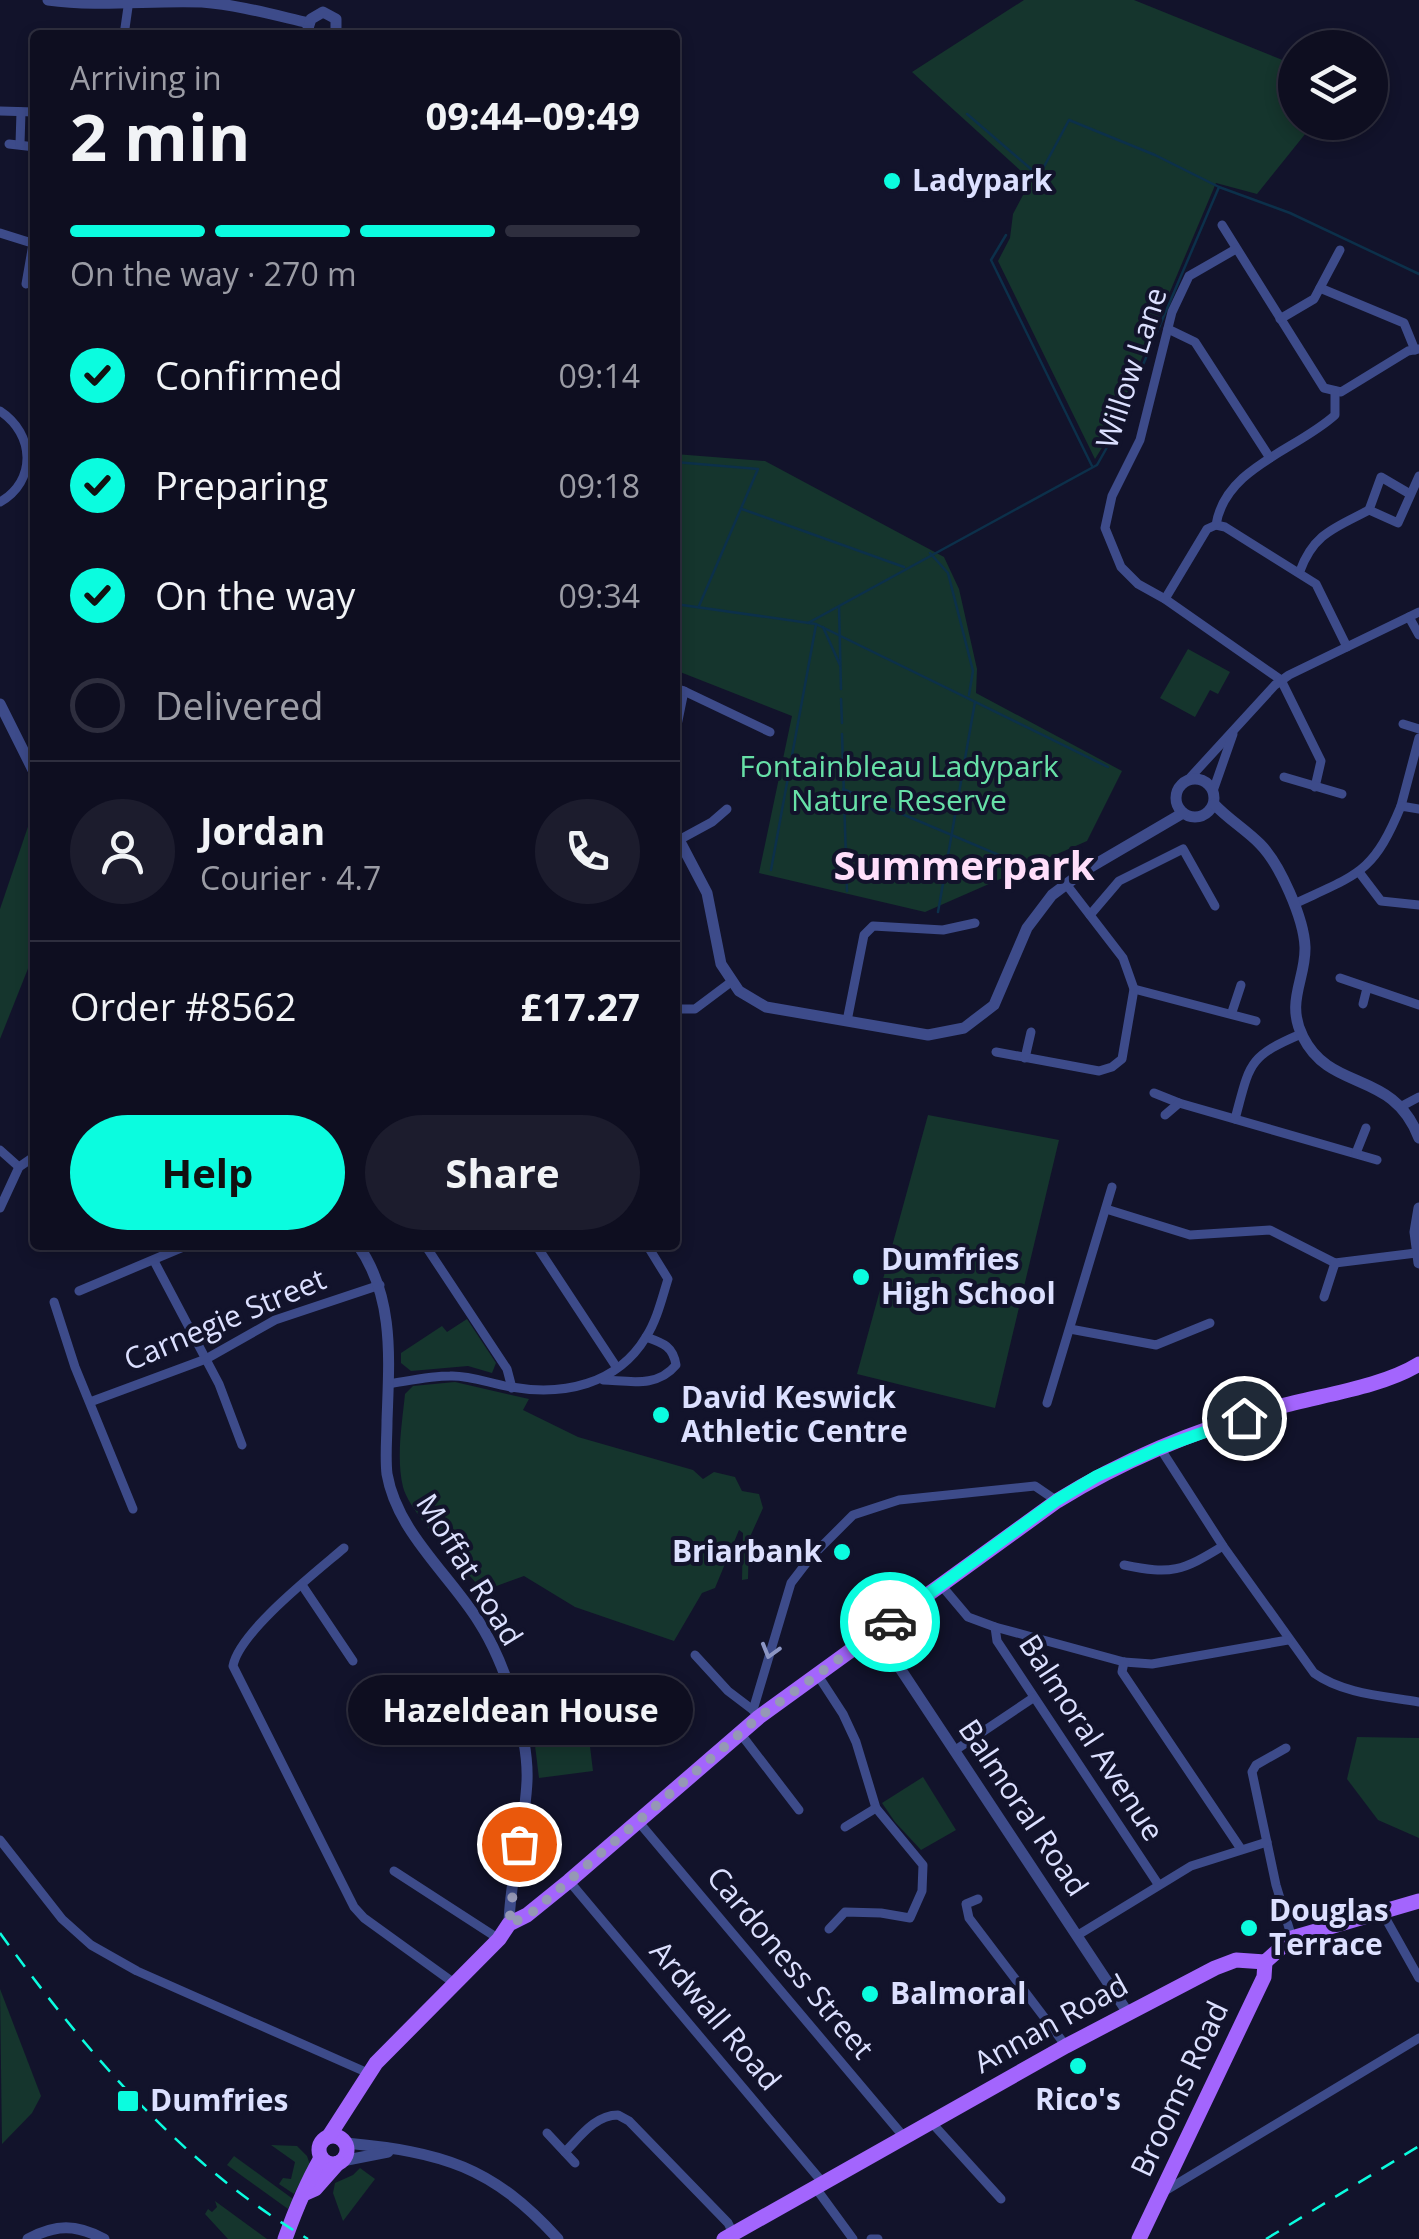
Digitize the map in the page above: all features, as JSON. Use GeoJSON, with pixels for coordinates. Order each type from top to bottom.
{"type":"FeatureCollection","features":[{"type":"Feature","properties":{"kind":"main road"},"geometry":{"type":"LineString","coordinates":[[306,2193],[315,2189],[348,2153],[340,2139],[346,2113],[368,2073],[509,1924],[528,1916],[568,1882],[740,1733],[756,1714],[1057,1500],[1097,1476],[1160,1448],[1273,1408],[1384,1379],[1419,1364]]}},
{"type":"Feature","properties":{"kind":"main road"},"geometry":{"type":"LineString","coordinates":[[1265,1962],[1292,1938],[1419,1901]]}},
{"type":"Feature","properties":{"kind":"main road","name":"Annan Road"},"geometry":{"type":"LineString","coordinates":[[729,2236],[1128,2014],[1236,1960],[1265,1962]]}},
{"type":"Feature","properties":{"kind":"main road","name":"Brooms Road"},"geometry":{"type":"LineString","coordinates":[[1139,2239],[1264,1977],[1265,1962]]}},
{"type":"Feature","properties":{"kind":"main road"},"geometry":{"type":"LineString","coordinates":[[285,2239],[306,2193],[307,2182],[321,2158],[320,2144],[340,2139]]}},
{"type":"Feature","properties":{"kind":"main road"},"geometry":{"type":"LineString","coordinates":[[321,2158],[329,2164],[340,2162]]}},
{"type":"Feature","properties":{"kind":"street"},"geometry":{"type":"LineString","coordinates":[[48,0],[80,4],[129,0],[202,2],[310,29],[314,15],[325,6],[336,19],[336,30]]}},
{"type":"Feature","properties":{"kind":"street"},"geometry":{"type":"LineString","coordinates":[[125,30],[129,0]]}},
{"type":"Feature","properties":{"kind":"street"},"geometry":{"type":"LineString","coordinates":[[0,112],[30,112]]}},
{"type":"Feature","properties":{"kind":"street"},"geometry":{"type":"LineString","coordinates":[[21,112],[15,144],[30,146]]}},
{"type":"Feature","properties":{"kind":"street"},"geometry":{"type":"LineString","coordinates":[[1222,225],[1324,388],[1341,392],[1417,349],[1404,323],[1320,288]]}},
{"type":"Feature","properties":{"kind":"street"},"geometry":{"type":"LineString","coordinates":[[0,233],[30,243]]}},
{"type":"Feature","properties":{"kind":"street","name":"Willow Lane"},"geometry":{"type":"LineString","coordinates":[[1236,249],[1189,276],[1172,312],[1140,440],[1112,496],[1105,528],[1121,567],[1138,584],[1165,598],[1282,680]]}},
{"type":"Feature","properties":{"kind":"street"},"geometry":{"type":"LineString","coordinates":[[1280,319],[1314,298],[1340,250]]}},
{"type":"Feature","properties":{"kind":"street"},"geometry":{"type":"LineString","coordinates":[[26,284],[30,264]]}},
{"type":"Feature","properties":{"kind":"street"},"geometry":{"type":"LineString","coordinates":[[1168,330],[1194,342],[1270,458]]}},
{"type":"Feature","properties":{"kind":"street"},"geometry":{"type":"LineString","coordinates":[[1216,525],[1218,511],[1236,485],[1335,414],[1335,391]]}},
{"type":"Feature","properties":{"kind":"street"},"geometry":{"type":"LineString","coordinates":[[0,411],[17,425],[28,453],[21,484],[0,502]]}},
{"type":"Feature","properties":{"kind":"street"},"geometry":{"type":"LineString","coordinates":[[1369,510],[1398,523],[1419,476]]}},
{"type":"Feature","properties":{"kind":"street"},"geometry":{"type":"LineString","coordinates":[[1300,571],[1319,537],[1369,510],[1382,477],[1410,494]]}},
{"type":"Feature","properties":{"kind":"street"},"geometry":{"type":"LineString","coordinates":[[1165,598],[1207,529],[1225,527],[1316,584],[1348,647]]}},
{"type":"Feature","properties":{"kind":"street"},"geometry":{"type":"LineString","coordinates":[[1183,812],[1176,796],[1187,781],[1282,680],[1414,614],[1419,635]]}},
{"type":"Feature","properties":{"kind":"street"},"geometry":{"type":"LineString","coordinates":[[1282,680],[1322,761],[1316,787]]}},
{"type":"Feature","properties":{"kind":"street"},"geometry":{"type":"LineString","coordinates":[[680,689],[770,732]]}},
{"type":"Feature","properties":{"kind":"street"},"geometry":{"type":"LineString","coordinates":[[0,704],[30,764]]}},
{"type":"Feature","properties":{"kind":"street"},"geometry":{"type":"LineString","coordinates":[[1402,724],[1419,729]]}},
{"type":"Feature","properties":{"kind":"street"},"geometry":{"type":"LineString","coordinates":[[680,844],[707,893],[721,964],[750,1000],[766,1007],[928,1035],[946,1033],[980,1018],[994,1005],[1026,928],[1066,884],[1183,812],[1201,816],[1213,797],[1234,732]]}},
{"type":"Feature","properties":{"kind":"street"},"geometry":{"type":"LineString","coordinates":[[1294,904],[1359,872],[1384,848],[1402,806],[1419,738]]}},
{"type":"Feature","properties":{"kind":"street"},"geometry":{"type":"LineString","coordinates":[[1284,777],[1342,794]]}},
{"type":"Feature","properties":{"kind":"street"},"geometry":{"type":"LineString","coordinates":[[1187,781],[1205,782],[1213,797],[1262,846],[1294,904],[1305,950],[1296,993],[1301,1034],[1317,1059],[1382,1090],[1402,1106],[1419,1138]]}},
{"type":"Feature","properties":{"kind":"street"},"geometry":{"type":"LineString","coordinates":[[1402,806],[1419,809]]}},
{"type":"Feature","properties":{"kind":"street"},"geometry":{"type":"LineString","coordinates":[[680,837],[712,822],[727,808]]}},
{"type":"Feature","properties":{"kind":"street"},"geometry":{"type":"LineString","coordinates":[[1090,915],[1119,881],[1184,849],[1215,906]]}},
{"type":"Feature","properties":{"kind":"street"},"geometry":{"type":"LineString","coordinates":[[1359,872],[1381,900],[1419,905]]}},
{"type":"Feature","properties":{"kind":"street"},"geometry":{"type":"LineString","coordinates":[[996,1052],[1099,1071],[1112,1068],[1122,1059],[1134,989],[1123,958],[1066,884]]}},
{"type":"Feature","properties":{"kind":"street"},"geometry":{"type":"LineString","coordinates":[[846,1021],[864,935],[873,926],[943,930],[975,923]]}},
{"type":"Feature","properties":{"kind":"street"},"geometry":{"type":"LineString","coordinates":[[1340,978],[1419,1005]]}},
{"type":"Feature","properties":{"kind":"street"},"geometry":{"type":"LineString","coordinates":[[680,1009],[695,1009],[732,982]]}},
{"type":"Feature","properties":{"kind":"street"},"geometry":{"type":"LineString","coordinates":[[1232,1012],[1241,985]]}},
{"type":"Feature","properties":{"kind":"street"},"geometry":{"type":"LineString","coordinates":[[1362,1004],[1367,988]]}},
{"type":"Feature","properties":{"kind":"street"},"geometry":{"type":"LineString","coordinates":[[1134,989],[1256,1021]]}},
{"type":"Feature","properties":{"kind":"street"},"geometry":{"type":"LineString","coordinates":[[1026,1058],[1031,1032]]}},
{"type":"Feature","properties":{"kind":"street"},"geometry":{"type":"LineString","coordinates":[[1235,1119],[1247,1073],[1260,1054],[1301,1034]]}},
{"type":"Feature","properties":{"kind":"street"},"geometry":{"type":"LineString","coordinates":[[1154,1093],[1378,1160]]}},
{"type":"Feature","properties":{"kind":"street"},"geometry":{"type":"LineString","coordinates":[[1402,1106],[1419,1097]]}},
{"type":"Feature","properties":{"kind":"street"},"geometry":{"type":"LineString","coordinates":[[1164,1115],[1179,1103]]}},
{"type":"Feature","properties":{"kind":"street"},"geometry":{"type":"LineString","coordinates":[[1356,1154],[1366,1128]]}},
{"type":"Feature","properties":{"kind":"street"},"geometry":{"type":"LineString","coordinates":[[0,1150],[19,1167]]}},
{"type":"Feature","properties":{"kind":"street"},"geometry":{"type":"LineString","coordinates":[[0,1208],[19,1167],[30,1159]]}},
{"type":"Feature","properties":{"kind":"street"},"geometry":{"type":"LineString","coordinates":[[1047,1403],[1112,1187]]}},
{"type":"Feature","properties":{"kind":"street"},"geometry":{"type":"LineString","coordinates":[[1106,1209],[1190,1235],[1270,1230],[1335,1263],[1417,1258],[1419,1208]]}},
{"type":"Feature","properties":{"kind":"street"},"geometry":{"type":"LineString","coordinates":[[79,1291],[177,1250]]}},
{"type":"Feature","properties":{"kind":"street","name":"Moffat Road"},"geometry":{"type":"LineString","coordinates":[[361,1250],[380,1285],[386,1308],[387,1462],[392,1492],[400,1511],[490,1642],[527,1756],[525,1808],[509,1924]]}},
{"type":"Feature","properties":{"kind":"street"},"geometry":{"type":"LineString","coordinates":[[427,1250],[507,1368],[512,1388]]}},
{"type":"Feature","properties":{"kind":"street"},"geometry":{"type":"LineString","coordinates":[[539,1250],[617,1368]]}},
{"type":"Feature","properties":{"kind":"street"},"geometry":{"type":"LineString","coordinates":[[600,1380],[646,1337],[668,1279],[650,1250]]}},
{"type":"Feature","properties":{"kind":"street"},"geometry":{"type":"LineString","coordinates":[[154,1261],[206,1359],[242,1445]]}},
{"type":"Feature","properties":{"kind":"street"},"geometry":{"type":"LineString","coordinates":[[1324,1297],[1335,1263]]}},
{"type":"Feature","properties":{"kind":"street","name":"Carnegie Street"},"geometry":{"type":"LineString","coordinates":[[90,1402],[206,1359],[275,1320],[380,1285]]}},
{"type":"Feature","properties":{"kind":"street"},"geometry":{"type":"LineString","coordinates":[[54,1302],[74,1367],[133,1509]]}},
{"type":"Feature","properties":{"kind":"street"},"geometry":{"type":"LineString","coordinates":[[1070,1328],[1156,1345],[1210,1323]]}},
{"type":"Feature","properties":{"kind":"street"},"geometry":{"type":"LineString","coordinates":[[388,1384],[452,1376],[512,1388],[555,1390],[600,1380],[655,1382],[676,1365],[674,1353],[664,1343],[646,1337]]}},
{"type":"Feature","properties":{"kind":"street"},"geometry":{"type":"LineString","coordinates":[[1160,1448],[1223,1546],[1314,1673],[1326,1682],[1419,1702]]}},
{"type":"Feature","properties":{"kind":"street"},"geometry":{"type":"LineString","coordinates":[[695,1655],[756,1714],[791,1583],[853,1515],[898,1500],[1035,1486],[1057,1500]]}},
{"type":"Feature","properties":{"kind":"street"},"geometry":{"type":"LineString","coordinates":[[1124,1565],[1156,1572],[1188,1568],[1223,1546]]}},
{"type":"Feature","properties":{"kind":"street"},"geometry":{"type":"LineString","coordinates":[[344,1548],[269,1615],[235,1655],[233,1666],[354,1907],[454,1983]]}},
{"type":"Feature","properties":{"kind":"street"},"geometry":{"type":"LineString","coordinates":[[302,1585],[353,1661]]}},
{"type":"Feature","properties":{"kind":"street","name":"Balmoral Avenue"},"geometry":{"type":"LineString","coordinates":[[941,1585],[968,1616],[994,1627],[996,1641],[1158,1884]]}},
{"type":"Feature","properties":{"kind":"street"},"geometry":{"type":"LineString","coordinates":[[994,1627],[1124,1662],[1152,1664],[1288,1640]]}},
{"type":"Feature","properties":{"kind":"street","name":"Balmoral Road"},"geometry":{"type":"LineString","coordinates":[[876,1632],[1128,2014]]}},
{"type":"Feature","properties":{"kind":"street"},"geometry":{"type":"LineString","coordinates":[[1124,1662],[1122,1672],[1241,1849]]}},
{"type":"Feature","properties":{"kind":"street"},"geometry":{"type":"LineString","coordinates":[[817,1674],[844,1714],[876,1808],[923,1864],[922,1892],[910,1918],[880,1912],[845,1912],[829,1929]]}},
{"type":"Feature","properties":{"kind":"street"},"geometry":{"type":"LineString","coordinates":[[954,1751],[1033,1698]]}},
{"type":"Feature","properties":{"kind":"street"},"geometry":{"type":"LineString","coordinates":[[740,1733],[799,1810]]}},
{"type":"Feature","properties":{"kind":"street"},"geometry":{"type":"LineString","coordinates":[[1286,1748],[1256,1765],[1252,1772],[1292,1938]]}},
{"type":"Feature","properties":{"kind":"street"},"geometry":{"type":"LineString","coordinates":[[845,1827],[876,1808]]}},
{"type":"Feature","properties":{"kind":"street","name":"Cardoness Street"},"geometry":{"type":"LineString","coordinates":[[637,1820],[904,2137]]}},
{"type":"Feature","properties":{"kind":"street"},"geometry":{"type":"LineString","coordinates":[[0,1840],[62,1919],[91,1945],[137,1971],[368,2073]]}},
{"type":"Feature","properties":{"kind":"street"},"geometry":{"type":"LineString","coordinates":[[1078,1934],[1191,1866],[1267,1842]]}},
{"type":"Feature","properties":{"kind":"street"},"geometry":{"type":"LineString","coordinates":[[394,1871],[498,1939]]}},
{"type":"Feature","properties":{"kind":"street","name":"Ardwall Road"},"geometry":{"type":"LineString","coordinates":[[568,1882],[819,2185],[853,2239]]}},
{"type":"Feature","properties":{"kind":"street"},"geometry":{"type":"LineString","coordinates":[[978,1899],[966,1904],[969,1918],[1066,2046]]}},
{"type":"Feature","properties":{"kind":"street"},"geometry":{"type":"LineString","coordinates":[[1382,1912],[1419,1978]]}},
{"type":"Feature","properties":{"kind":"street"},"geometry":{"type":"LineString","coordinates":[[1162,2192],[1419,2038]]}},
{"type":"Feature","properties":{"kind":"street"},"geometry":{"type":"LineString","coordinates":[[565,2152],[606,2115],[618,2115],[644,2136],[728,2222],[729,2236]]}},
{"type":"Feature","properties":{"kind":"street"},"geometry":{"type":"LineString","coordinates":[[931,2122],[1001,2199]]}},
{"type":"Feature","properties":{"kind":"street"},"geometry":{"type":"LineString","coordinates":[[547,2133],[575,2163]]}},
{"type":"Feature","properties":{"kind":"street"},"geometry":{"type":"LineString","coordinates":[[340,2139],[436,2156],[487,2177],[534,2213],[558,2239]]}},
{"type":"Feature","properties":{"kind":"street"},"geometry":{"type":"LineString","coordinates":[[340,2162],[397,2150]]}},
{"type":"Feature","properties":{"kind":"street"},"geometry":{"type":"LineString","coordinates":[[28,2239],[60,2226],[84,2228],[104,2239]]}},
{"type":"Feature","properties":{"kind":"green space"},"geometry":{"type":"Polygon","coordinates":[[[1024,0],[1134,0],[1278,58],[1278,140],[1300,140],[1257,194],[1216,183],[1108,438],[1095,459],[998,261],[1010,238],[1013,214],[1031,180],[912,72],[1024,0]]]}},
{"type":"Feature","properties":{"kind":"green space","name":"Fontainbleau Ladypark Nature Reserve"},"geometry":{"type":"Polygon","coordinates":[[[680,454],[765,461],[944,557],[959,589],[977,669],[976,693],[1122,771],[1087,841],[925,912],[759,873],[792,716],[680,672],[680,454]]]}},
{"type":"Feature","properties":{"kind":"green space"},"geometry":{"type":"Polygon","coordinates":[[[1188,649],[1230,672],[1218,694],[1210,690],[1195,717],[1160,698],[1188,649]]]}},
{"type":"Feature","properties":{"kind":"green space"},"geometry":{"type":"Polygon","coordinates":[[[30,821],[30,964],[0,1039],[0,909],[30,821]]]}},
{"type":"Feature","properties":{"kind":"green space"},"geometry":{"type":"Polygon","coordinates":[[[928,1115],[1059,1140],[995,1408],[857,1374],[928,1115]]]}},
{"type":"Feature","properties":{"kind":"green space"},"geometry":{"type":"Polygon","coordinates":[[[467,1319],[496,1363],[492,1373],[468,1366],[411,1371],[401,1363],[401,1353],[442,1326],[447,1332],[467,1319]]]}},
{"type":"Feature","properties":{"kind":"green space"},"geometry":{"type":"Polygon","coordinates":[[[455,1382],[529,1399],[523,1410],[578,1437],[693,1470],[703,1479],[714,1472],[735,1477],[742,1491],[759,1494],[763,1508],[749,1539],[748,1579],[742,1580],[743,1533],[739,1530],[715,1588],[702,1593],[674,1641],[575,1607],[524,1576],[483,1591],[416,1511],[401,1476],[405,1394],[413,1386],[455,1382]]]}},
{"type":"Feature","properties":{"kind":"green space"},"geometry":{"type":"Polygon","coordinates":[[[586,1714],[593,1771],[539,1778],[532,1721],[586,1714]]]}},
{"type":"Feature","properties":{"kind":"green space"},"geometry":{"type":"Polygon","coordinates":[[[1357,1737],[1419,1738],[1419,1838],[1378,1820],[1347,1779],[1357,1737]]]}},
{"type":"Feature","properties":{"kind":"green space"},"geometry":{"type":"Polygon","coordinates":[[[923,1777],[956,1830],[921,1850],[882,1803],[923,1777]]]}},
{"type":"Feature","properties":{"kind":"green space"},"geometry":{"type":"Polygon","coordinates":[[[0,1989],[41,2096],[32,2113],[2,2144],[0,1989]]]}},
{"type":"Feature","properties":{"kind":"green space"},"geometry":{"type":"Polygon","coordinates":[[[271,2145],[297,2146],[307,2156],[310,2165],[294,2194],[279,2184],[283,2178],[291,2179],[295,2162],[271,2145]]]}},
{"type":"Feature","properties":{"kind":"green space"},"geometry":{"type":"Polygon","coordinates":[[[234,2156],[293,2199],[288,2209],[227,2165],[234,2156]]]}},
{"type":"Feature","properties":{"kind":"green space"},"geometry":{"type":"Polygon","coordinates":[[[360,2168],[375,2179],[343,2221],[333,2193],[335,2183],[360,2168]]]}},
{"type":"Feature","properties":{"kind":"green space"},"geometry":{"type":"Polygon","coordinates":[[[215,2201],[267,2239],[228,2239],[205,2214],[217,2207],[215,2201]]]}},
{"type":"Feature","properties":{"kind":"waterway"},"geometry":{"type":"LineString","coordinates":[[967,114],[1039,176],[1069,120],[1155,155],[1219,187],[1290,213],[1419,274]]}},
{"type":"Feature","properties":{"kind":"waterway"},"geometry":{"type":"LineString","coordinates":[[808,623],[1097,465],[1219,187]]}},
{"type":"Feature","properties":{"kind":"waterway"},"geometry":{"type":"LineString","coordinates":[[1006,235],[991,260],[1092,466]]}},
{"type":"Feature","properties":{"kind":"waterway"},"geometry":{"type":"LineString","coordinates":[[680,462],[758,469],[699,606]]}},
{"type":"Feature","properties":{"kind":"waterway"},"geometry":{"type":"LineString","coordinates":[[742,509],[904,567]]}},
{"type":"Feature","properties":{"kind":"waterway"},"geometry":{"type":"LineString","coordinates":[[930,553],[948,573],[973,671],[969,695]]}},
{"type":"Feature","properties":{"kind":"waterway"},"geometry":{"type":"LineString","coordinates":[[680,605],[816,624],[1108,767]]}},
{"type":"Feature","properties":{"kind":"waterway"},"geometry":{"type":"LineString","coordinates":[[839,607],[841,689]]}},
{"type":"Feature","properties":{"kind":"waterway"},"geometry":{"type":"LineString","coordinates":[[771,870],[816,625]]}},
{"type":"Feature","properties":{"kind":"waterway"},"geometry":{"type":"LineString","coordinates":[[823,627],[840,665]]}},
{"type":"Feature","properties":{"kind":"waterway"},"geometry":{"type":"LineString","coordinates":[[841,699],[842,723]]}},
{"type":"Feature","properties":{"kind":"waterway"},"geometry":{"type":"LineString","coordinates":[[938,912],[975,702]]}},
{"type":"Feature","properties":{"kind":"waterway"},"geometry":{"type":"LineString","coordinates":[[842,734],[847,891]]}},
{"type":"Feature","properties":{"kind":"waterway"},"geometry":{"type":"LineString","coordinates":[[843,789],[1058,880]]}},
{"type":"Feature","properties":{"kind":"railway"},"geometry":{"type":"LineString","coordinates":[[0,1933],[66,2020],[138,2102],[218,2176],[308,2239]]}},
{"type":"Feature","properties":{"kind":"railway"},"geometry":{"type":"LineString","coordinates":[[1266,2239],[1419,2146]]}},
{"type":"Feature","properties":{"kind":"way so far"},"geometry":{"type":"LineString","coordinates":[[519,1844],[509,1924],[528,1916],[759,1717],[890,1622]]}},
{"type":"Feature","properties":{"kind":"place","name":"Ladypark"},"geometry":{"type":"Point","coordinates":[892,181]}},
{"type":"Feature","properties":{"kind":"place","name":"Dumfries High School"},"geometry":{"type":"Point","coordinates":[861,1277]}},
{"type":"Feature","properties":{"kind":"place","name":"David Keswick Athletic Centre"},"geometry":{"type":"Point","coordinates":[661,1415]}},
{"type":"Feature","properties":{"kind":"place","name":"Briarbank"},"geometry":{"type":"Point","coordinates":[842,1552]}},
{"type":"Feature","properties":{"kind":"place","name":"Hazeldean House"},"geometry":{"type":"Point","coordinates":[519,1844]}},
{"type":"Feature","properties":{"kind":"place","name":"Douglas Terrace"},"geometry":{"type":"Point","coordinates":[1249,1928]}},
{"type":"Feature","properties":{"kind":"place","name":"Balmoral"},"geometry":{"type":"Point","coordinates":[870,1994]}},
{"type":"Feature","properties":{"kind":"place","name":"Rico's"},"geometry":{"type":"Point","coordinates":[1078,2066]}},
{"type":"Feature","properties":{"kind":"place","name":"Dumfries"},"geometry":{"type":"Point","coordinates":[128,2101]}},
{"type":"Feature","properties":{"kind":"district","name":"Summerpark"},"geometry":{"type":"Point","coordinates":[964,866]}},
{"type":"Feature","properties":{"kind":"route"},"geometry":{"type":"LineString","coordinates":[[890,1622],[1057,1500],[1097,1476],[1244,1418]]}}]}
